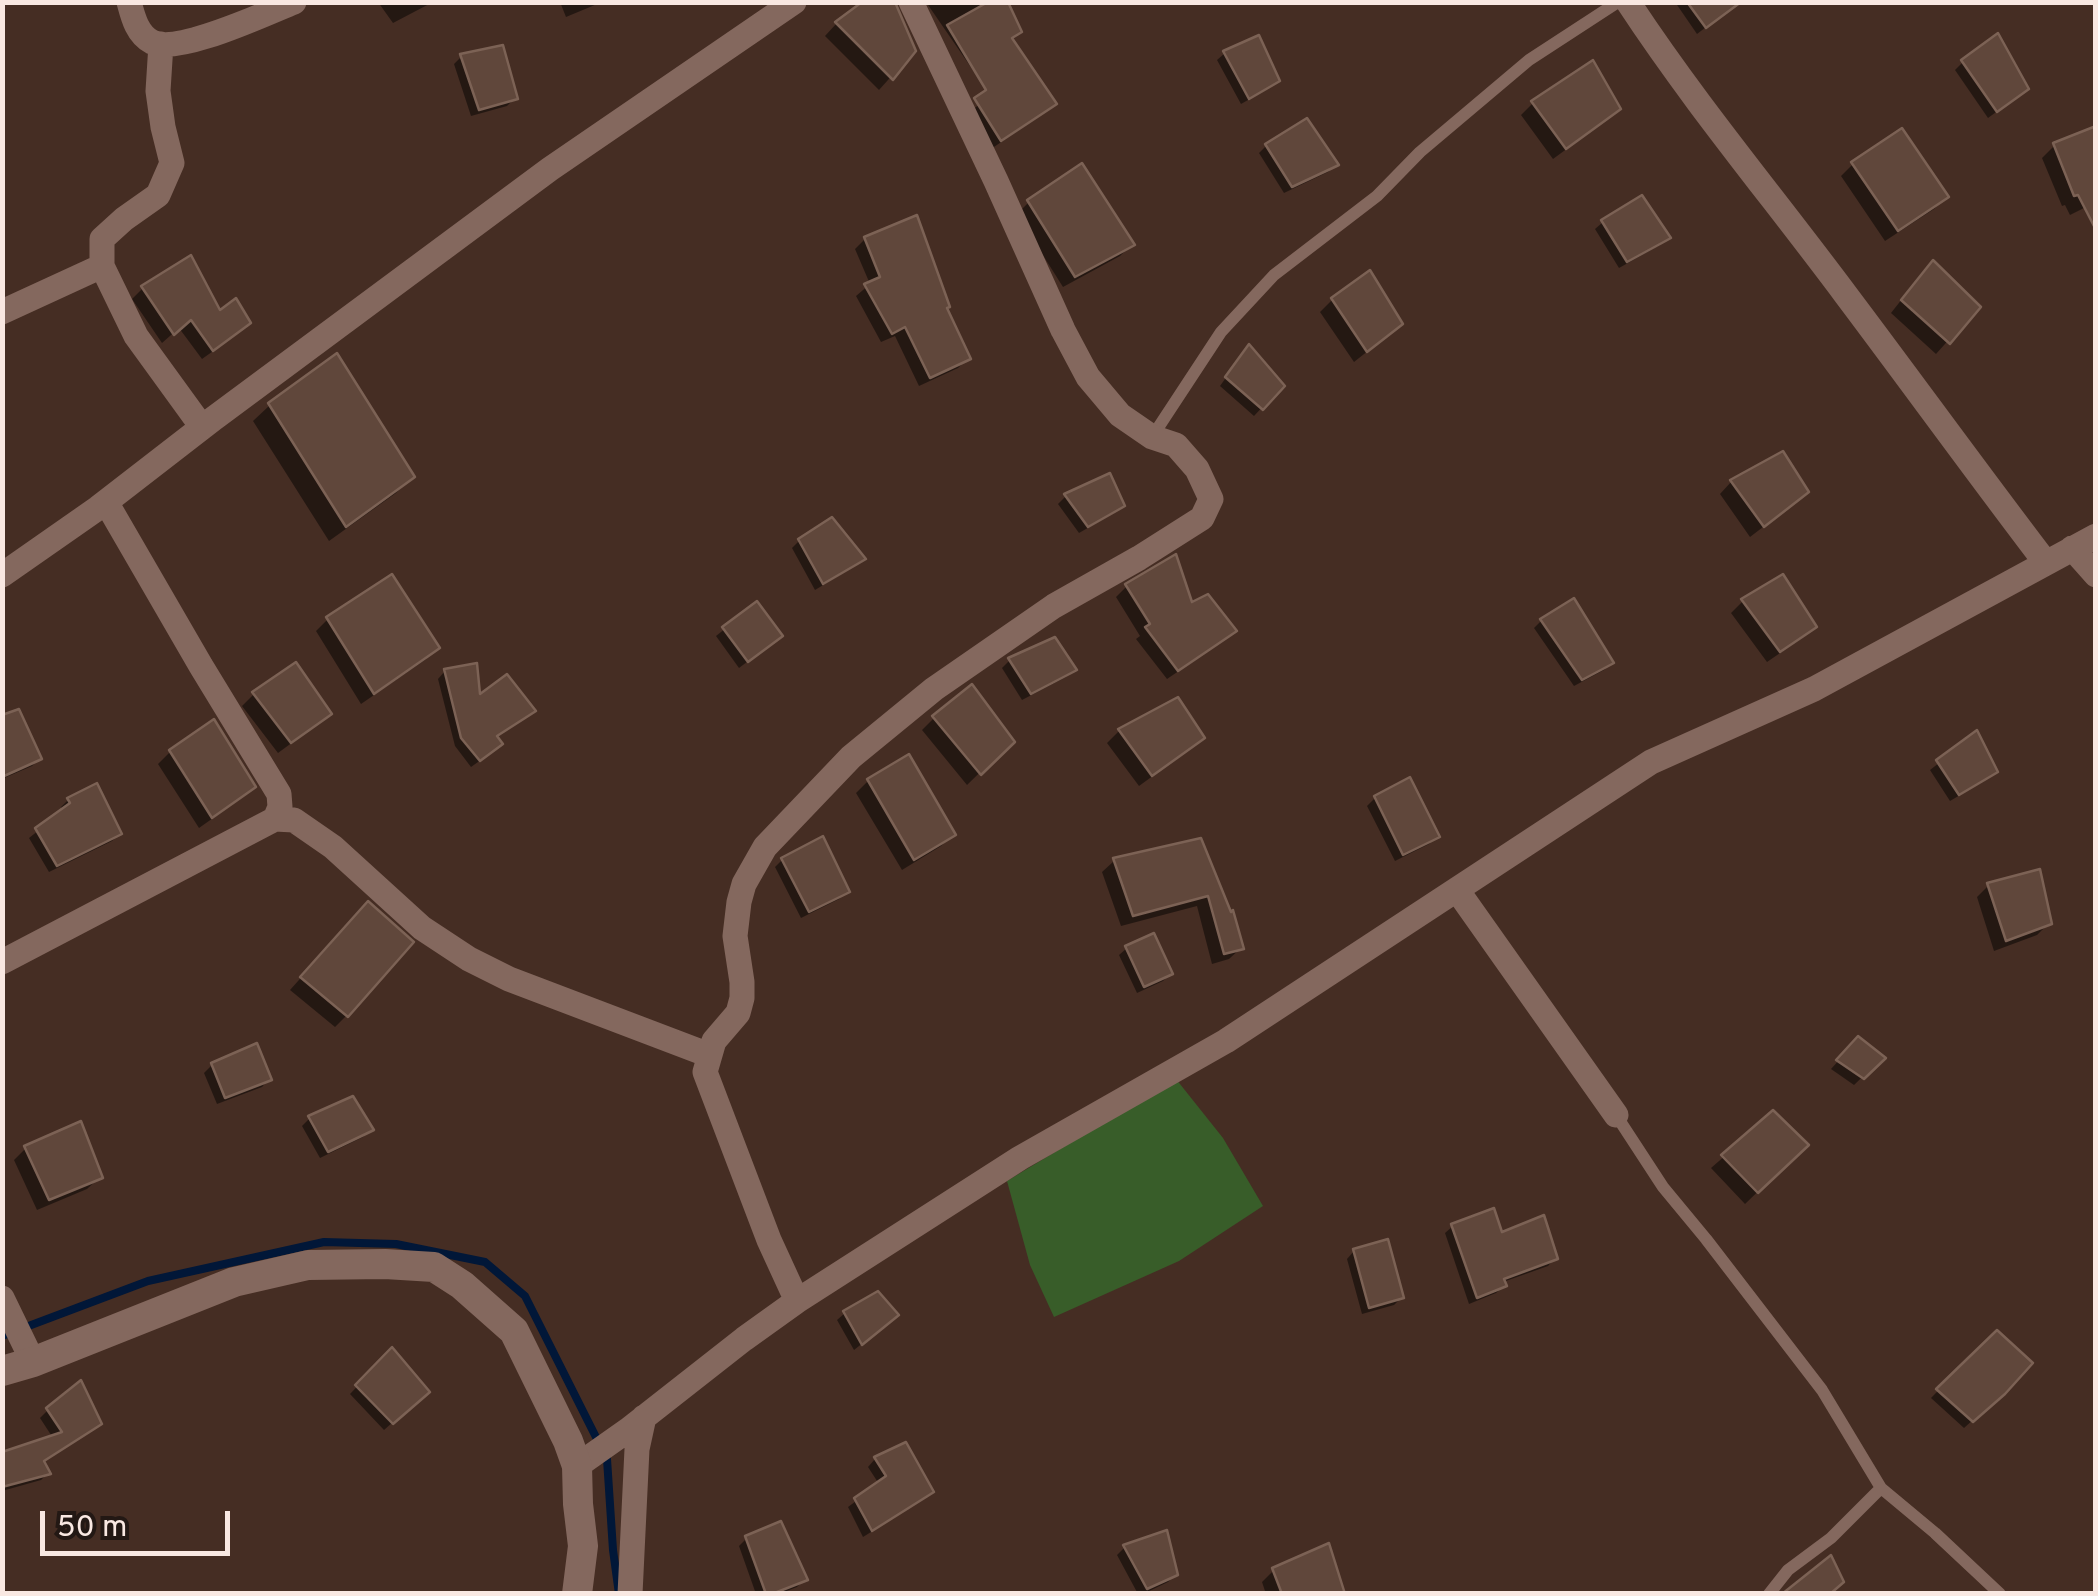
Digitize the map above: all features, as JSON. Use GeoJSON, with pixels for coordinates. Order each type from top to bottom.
{"type":"FeatureCollection","features":[{"type":"Feature","properties":{"kind":"street"},"geometry":{"type":"LineString","coordinates":[[129,2],[143,34],[161,44],[199,39],[294,2]]}},
{"type":"Feature","properties":{"kind":"street"},"geometry":{"type":"LineString","coordinates":[[797,1301],[769,1240],[705,1072],[714,1041],[738,1013],[742,998],[735,936],[744,884],[765,847],[851,757],[934,689],[1054,606],[1202,518],[1211,499],[1197,468],[1176,445],[1152,437],[1120,415],[1088,377],[911,2]]}},
{"type":"Feature","properties":{"kind":"street"},"geometry":{"type":"LineString","coordinates":[[1628,2],[1752,174],[2046,562]]}},
{"type":"Feature","properties":{"kind":"street"},"geometry":{"type":"LineString","coordinates":[[2,575],[106,502],[550,169],[777,7]]}},
{"type":"Feature","properties":{"kind":"street"},"geometry":{"type":"LineString","coordinates":[[161,44],[158,91],[172,164],[158,195],[102,239],[102,266],[136,336],[202,427]]}},
{"type":"Feature","properties":{"kind":"street"},"geometry":{"type":"LineString","coordinates":[[2,312],[102,266]]}},
{"type":"Feature","properties":{"kind":"street"},"geometry":{"type":"LineString","coordinates":[[106,502],[279,794],[280,807],[275,819]]}},
{"type":"Feature","properties":{"kind":"street"},"geometry":{"type":"LineString","coordinates":[[577,1594],[583,1546],[578,1504],[586,1460],[797,1301],[1020,1158],[1226,1041],[1652,762],[1814,689],[2084,542],[2096,575]]}},
{"type":"Feature","properties":{"kind":"street"},"geometry":{"type":"LineString","coordinates":[[2,962],[275,819],[294,820],[333,847],[422,928],[469,959],[509,979],[709,1055]]}},
{"type":"Feature","properties":{"kind":"street"},"geometry":{"type":"LineString","coordinates":[[1457,890],[1616,1115]]}},
{"type":"Feature","properties":{"kind":"street"},"geometry":{"type":"LineString","coordinates":[[2,1370],[28,1352],[271,1273],[308,1265],[434,1268],[462,1285],[514,1331],[568,1441],[586,1460]]}},
{"type":"Feature","properties":{"kind":"street"},"geometry":{"type":"LineString","coordinates":[[4,1301],[28,1352]]}},
{"type":"Feature","properties":{"kind":"street"},"geometry":{"type":"LineString","coordinates":[[630,1594],[636,1424]]}},
{"type":"Feature","properties":{"kind":"lane"},"geometry":{"type":"LineString","coordinates":[[1152,437],[1220,332],[1274,275],[1377,196],[1420,152],[1529,60],[1618,2]]}},
{"type":"Feature","properties":{"kind":"lane"},"geometry":{"type":"LineString","coordinates":[[1616,1115],[1663,1188],[1822,1390],[1881,1488],[2000,1594]]}},
{"type":"Feature","properties":{"kind":"lane"},"geometry":{"type":"LineString","coordinates":[[1768,1594],[1788,1570],[1830,1538],[1881,1488]]}},
{"type":"Feature","properties":{"kind":"green space"},"geometry":{"type":"Polygon","coordinates":[[[1176,1079],[1223,1138],[1263,1206],[1179,1261],[1054,1317],[1030,1265],[1007,1181],[1176,1079]]]}},
{"type":"Feature","properties":{"kind":"building"},"geometry":{"type":"Polygon","coordinates":[[[862,2],[895,2],[916,51],[893,80],[835,22],[862,2]]]}},
{"type":"Feature","properties":{"kind":"building"},"geometry":{"type":"Polygon","coordinates":[[[988,2],[1008,2],[1022,32],[1012,38],[1057,104],[1001,141],[974,98],[986,90],[947,25],[988,2]]]}},
{"type":"Feature","properties":{"kind":"building"},"geometry":{"type":"Polygon","coordinates":[[[1687,2],[1741,2],[1706,28],[1687,2]]]}},
{"type":"Feature","properties":{"kind":"building"},"geometry":{"type":"Polygon","coordinates":[[[1998,33],[2029,89],[1997,112],[1961,60],[1998,33]]]}},
{"type":"Feature","properties":{"kind":"building"},"geometry":{"type":"Polygon","coordinates":[[[1259,35],[1280,81],[1249,99],[1223,51],[1259,35]]]}},
{"type":"Feature","properties":{"kind":"building"},"geometry":{"type":"Polygon","coordinates":[[[503,45],[518,99],[479,110],[460,54],[503,45]]]}},
{"type":"Feature","properties":{"kind":"building"},"geometry":{"type":"Polygon","coordinates":[[[1593,60],[1621,109],[1566,149],[1531,101],[1593,60]]]}},
{"type":"Feature","properties":{"kind":"building"},"geometry":{"type":"Polygon","coordinates":[[[1307,118],[1339,165],[1292,187],[1265,144],[1307,118]]]}},
{"type":"Feature","properties":{"kind":"building"},"geometry":{"type":"Polygon","coordinates":[[[2096,126],[2096,230],[2078,195],[2074,196],[2053,143],[2096,126]]]}},
{"type":"Feature","properties":{"kind":"building"},"geometry":{"type":"Polygon","coordinates":[[[1902,128],[1949,197],[1898,231],[1851,162],[1902,128]]]}},
{"type":"Feature","properties":{"kind":"building"},"geometry":{"type":"Polygon","coordinates":[[[1082,163],[1135,245],[1075,277],[1027,200],[1082,163]]]}},
{"type":"Feature","properties":{"kind":"building"},"geometry":{"type":"Polygon","coordinates":[[[1642,195],[1671,238],[1627,262],[1601,220],[1642,195]]]}},
{"type":"Feature","properties":{"kind":"building"},"geometry":{"type":"Polygon","coordinates":[[[917,215],[950,307],[947,308],[971,359],[930,378],[905,327],[892,334],[864,284],[880,277],[864,237],[917,215]]]}},
{"type":"Feature","properties":{"kind":"building"},"geometry":{"type":"Polygon","coordinates":[[[191,255],[220,310],[236,298],[251,323],[213,351],[191,320],[174,335],[141,286],[191,255]]]}},
{"type":"Feature","properties":{"kind":"building"},"geometry":{"type":"Polygon","coordinates":[[[1933,260],[1981,307],[1950,344],[1901,300],[1933,260]]]}},
{"type":"Feature","properties":{"kind":"building"},"geometry":{"type":"Polygon","coordinates":[[[1370,270],[1403,324],[1367,352],[1331,298],[1370,270]]]}},
{"type":"Feature","properties":{"kind":"building"},"geometry":{"type":"Polygon","coordinates":[[[1249,344],[1285,386],[1263,410],[1225,377],[1249,344]]]}},
{"type":"Feature","properties":{"kind":"building"},"geometry":{"type":"Polygon","coordinates":[[[337,353],[415,477],[346,527],[268,403],[337,353]]]}},
{"type":"Feature","properties":{"kind":"building"},"geometry":{"type":"Polygon","coordinates":[[[1783,451],[1809,492],[1764,527],[1730,480],[1783,451]]]}},
{"type":"Feature","properties":{"kind":"building"},"geometry":{"type":"Polygon","coordinates":[[[1110,473],[1125,506],[1088,527],[1064,494],[1110,473]]]}},
{"type":"Feature","properties":{"kind":"building"},"geometry":{"type":"Polygon","coordinates":[[[832,517],[866,559],[823,584],[798,539],[832,517]]]}},
{"type":"Feature","properties":{"kind":"building"},"geometry":{"type":"Polygon","coordinates":[[[1176,554],[1192,602],[1208,594],[1237,631],[1178,671],[1145,627],[1150,624],[1125,584],[1176,554]]]}},
{"type":"Feature","properties":{"kind":"building"},"geometry":{"type":"Polygon","coordinates":[[[392,574],[440,648],[374,694],[326,617],[392,574]]]}},
{"type":"Feature","properties":{"kind":"building"},"geometry":{"type":"Polygon","coordinates":[[[1783,574],[1817,627],[1780,652],[1741,599],[1783,574]]]}},
{"type":"Feature","properties":{"kind":"building"},"geometry":{"type":"Polygon","coordinates":[[[1574,598],[1614,663],[1582,680],[1540,619],[1574,598]]]}},
{"type":"Feature","properties":{"kind":"building"},"geometry":{"type":"Polygon","coordinates":[[[757,601],[783,636],[748,662],[722,627],[757,601]]]}},
{"type":"Feature","properties":{"kind":"building"},"geometry":{"type":"Polygon","coordinates":[[[1055,637],[1077,670],[1031,694],[1008,658],[1055,637]]]}},
{"type":"Feature","properties":{"kind":"building"},"geometry":{"type":"Polygon","coordinates":[[[296,662],[332,714],[291,743],[252,692],[296,662]]]}},
{"type":"Feature","properties":{"kind":"building"},"geometry":{"type":"Polygon","coordinates":[[[477,663],[480,694],[507,674],[536,711],[497,736],[503,744],[480,761],[461,738],[444,669],[477,663]]]}},
{"type":"Feature","properties":{"kind":"building"},"geometry":{"type":"Polygon","coordinates":[[[972,684],[1015,742],[981,775],[932,716],[972,684]]]}},
{"type":"Feature","properties":{"kind":"building"},"geometry":{"type":"Polygon","coordinates":[[[1178,697],[1205,738],[1152,776],[1118,729],[1178,697]]]}},
{"type":"Feature","properties":{"kind":"building"},"geometry":{"type":"Polygon","coordinates":[[[19,709],[42,759],[2,777],[2,715],[19,709]]]}},
{"type":"Feature","properties":{"kind":"building"},"geometry":{"type":"Polygon","coordinates":[[[214,719],[256,787],[212,818],[169,750],[214,719]]]}},
{"type":"Feature","properties":{"kind":"building"},"geometry":{"type":"Polygon","coordinates":[[[1977,730],[1998,772],[1959,795],[1936,760],[1977,730]]]}},
{"type":"Feature","properties":{"kind":"building"},"geometry":{"type":"Polygon","coordinates":[[[909,754],[956,835],[914,860],[867,779],[909,754]]]}},
{"type":"Feature","properties":{"kind":"building"},"geometry":{"type":"Polygon","coordinates":[[[1410,777],[1440,837],[1403,855],[1374,796],[1410,777]]]}},
{"type":"Feature","properties":{"kind":"building"},"geometry":{"type":"Polygon","coordinates":[[[97,783],[122,834],[57,866],[35,828],[70,803],[67,798],[97,783]]]}},
{"type":"Feature","properties":{"kind":"building"},"geometry":{"type":"Polygon","coordinates":[[[823,836],[850,892],[809,912],[781,858],[823,836]]]}},
{"type":"Feature","properties":{"kind":"building"},"geometry":{"type":"Polygon","coordinates":[[[1201,838],[1233,910],[1244,949],[1224,954],[1208,896],[1133,916],[1113,858],[1201,838]]]}},
{"type":"Feature","properties":{"kind":"building"},"geometry":{"type":"Polygon","coordinates":[[[2040,869],[2052,924],[2006,941],[1987,883],[2040,869]]]}},
{"type":"Feature","properties":{"kind":"building"},"geometry":{"type":"Polygon","coordinates":[[[368,901],[414,942],[348,1017],[300,977],[368,901]]]}},
{"type":"Feature","properties":{"kind":"building"},"geometry":{"type":"Polygon","coordinates":[[[1154,933],[1173,974],[1144,987],[1125,946],[1154,933]]]}},
{"type":"Feature","properties":{"kind":"building"},"geometry":{"type":"Polygon","coordinates":[[[1858,1036],[1886,1058],[1864,1079],[1836,1060],[1858,1036]]]}},
{"type":"Feature","properties":{"kind":"building"},"geometry":{"type":"Polygon","coordinates":[[[257,1043],[272,1080],[225,1098],[211,1063],[257,1043]]]}},
{"type":"Feature","properties":{"kind":"building"},"geometry":{"type":"Polygon","coordinates":[[[353,1096],[374,1130],[328,1152],[308,1116],[353,1096]]]}},
{"type":"Feature","properties":{"kind":"building"},"geometry":{"type":"Polygon","coordinates":[[[1773,1110],[1809,1145],[1758,1193],[1721,1155],[1773,1110]]]}},
{"type":"Feature","properties":{"kind":"building"},"geometry":{"type":"Polygon","coordinates":[[[81,1121],[103,1178],[49,1200],[24,1146],[81,1121]]]}},
{"type":"Feature","properties":{"kind":"building"},"geometry":{"type":"Polygon","coordinates":[[[1494,1208],[1502,1232],[1544,1215],[1558,1259],[1504,1279],[1507,1286],[1477,1298],[1451,1224],[1494,1208]]]}},
{"type":"Feature","properties":{"kind":"building"},"geometry":{"type":"Polygon","coordinates":[[[1388,1239],[1404,1298],[1369,1308],[1353,1249],[1388,1239]]]}},
{"type":"Feature","properties":{"kind":"building"},"geometry":{"type":"Polygon","coordinates":[[[878,1291],[899,1315],[862,1345],[843,1311],[878,1291]]]}},
{"type":"Feature","properties":{"kind":"building"},"geometry":{"type":"Polygon","coordinates":[[[1997,1330],[2033,1363],[1973,1422],[1936,1389],[1997,1330]]]}},
{"type":"Feature","properties":{"kind":"building"},"geometry":{"type":"Polygon","coordinates":[[[392,1347],[430,1392],[393,1424],[355,1385],[392,1347]]]}},
{"type":"Feature","properties":{"kind":"building"},"geometry":{"type":"Polygon","coordinates":[[[81,1380],[102,1424],[44,1461],[51,1474],[2,1487],[2,1452],[62,1432],[46,1408],[81,1380]]]}},
{"type":"Feature","properties":{"kind":"building"},"geometry":{"type":"Polygon","coordinates":[[[906,1442],[934,1492],[872,1531],[854,1498],[886,1476],[874,1457],[906,1442]]]}},
{"type":"Feature","properties":{"kind":"building"},"geometry":{"type":"Polygon","coordinates":[[[781,1521],[808,1580],[766,1594],[745,1536],[781,1521]]]}},
{"type":"Feature","properties":{"kind":"building"},"geometry":{"type":"Polygon","coordinates":[[[1167,1530],[1178,1575],[1147,1589],[1123,1545],[1167,1530]]]}},
{"type":"Feature","properties":{"kind":"building"},"geometry":{"type":"Polygon","coordinates":[[[1329,1543],[1345,1594],[1282,1594],[1272,1568],[1329,1543]]]}},
{"type":"Feature","properties":{"kind":"building"},"geometry":{"type":"Polygon","coordinates":[[[1831,1555],[1844,1582],[1830,1594],[1782,1594],[1831,1555]]]}},
{"type":"Feature","properties":{"kind":"waterway"},"geometry":{"type":"LineString","coordinates":[[2,1336],[148,1281],[324,1242],[396,1244],[485,1262],[525,1296],[607,1459],[619,1594]]}}]}
